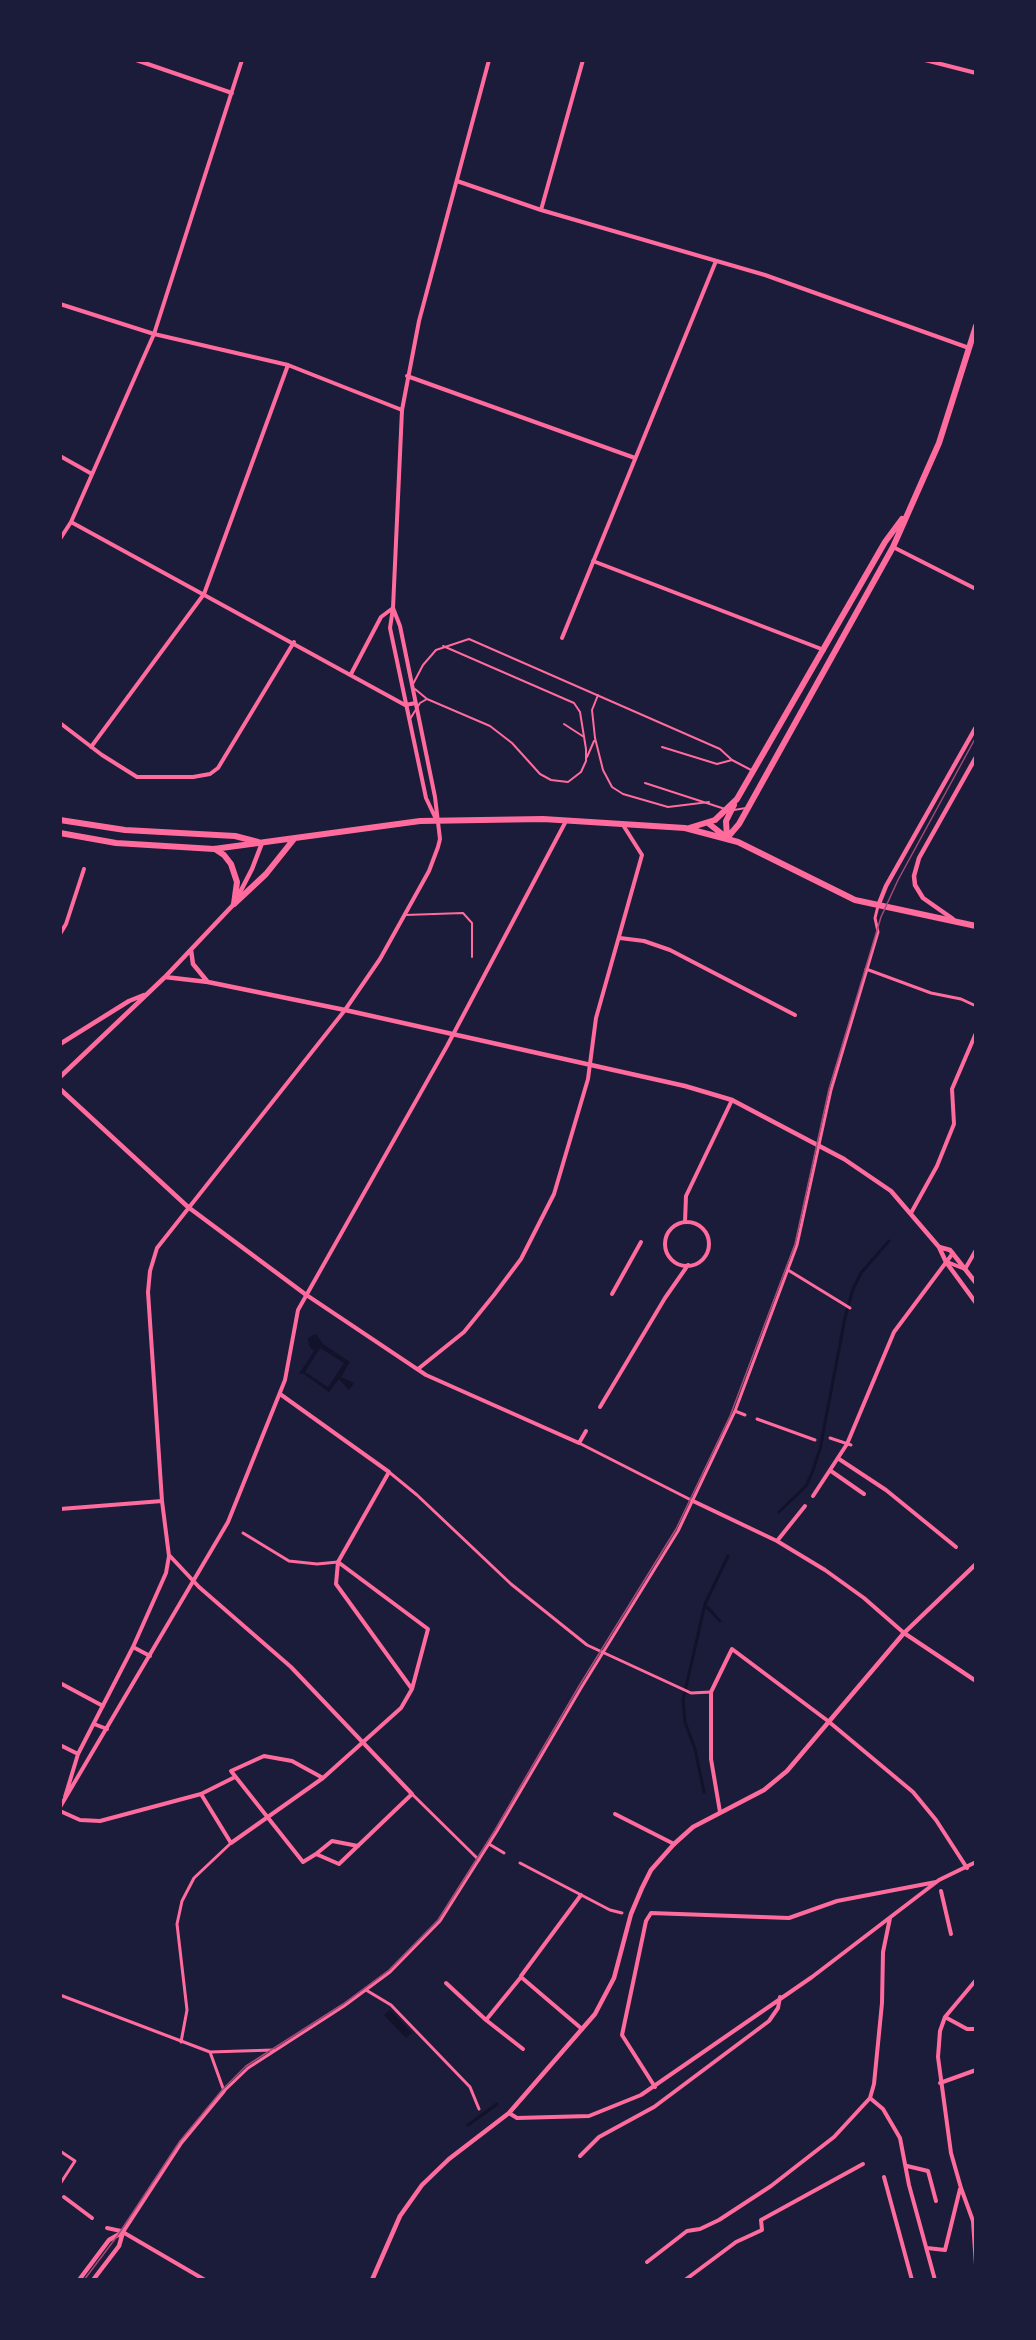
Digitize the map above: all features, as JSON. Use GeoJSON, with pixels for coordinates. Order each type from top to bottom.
{"type":"FeatureCollection","features":[{"type":"Feature","properties":{"kind":"main road"},"geometry":{"type":"LineString","coordinates":[[727,838],[736,830],[893,547],[939,443],[976,326]]}},
{"type":"Feature","properties":{"kind":"main road"},"geometry":{"type":"LineString","coordinates":[[685,828],[708,824],[729,810],[737,799],[885,542],[908,511]]}},
{"type":"Feature","properties":{"kind":"main road"},"geometry":{"type":"LineString","coordinates":[[727,838],[726,821],[729,810]]}},
{"type":"Feature","properties":{"kind":"main road"},"geometry":{"type":"LineString","coordinates":[[60,820],[125,830],[235,836],[262,843]]}},
{"type":"Feature","properties":{"kind":"main road"},"geometry":{"type":"LineString","coordinates":[[60,833],[116,843],[214,849],[407,821],[437,820],[622,824],[685,828],[727,838]]}},
{"type":"Feature","properties":{"kind":"main road"},"geometry":{"type":"LineString","coordinates":[[708,824],[727,838],[845,896],[878,906],[953,919],[976,926]]}},
{"type":"Feature","properties":{"kind":"main road"},"geometry":{"type":"LineString","coordinates":[[234,904],[266,874],[294,839]]}},
{"type":"Feature","properties":{"kind":"main road"},"geometry":{"type":"LineString","coordinates":[[214,849],[224,855],[231,864],[237,882],[234,904]]}},
{"type":"Feature","properties":{"kind":"street"},"geometry":{"type":"LineString","coordinates":[[136,60],[232,93]]}},
{"type":"Feature","properties":{"kind":"street"},"geometry":{"type":"LineString","coordinates":[[60,539],[71,522],[154,334],[242,60]]}},
{"type":"Feature","properties":{"kind":"street"},"geometry":{"type":"LineString","coordinates":[[437,820],[426,798],[390,628],[393,608],[402,410],[407,376],[489,60]]}},
{"type":"Feature","properties":{"kind":"street"},"geometry":{"type":"LineString","coordinates":[[541,210],[583,60]]}},
{"type":"Feature","properties":{"kind":"street"},"geometry":{"type":"LineString","coordinates":[[925,60],[976,73]]}},
{"type":"Feature","properties":{"kind":"street"},"geometry":{"type":"LineString","coordinates":[[457,181],[541,210],[765,275],[969,348]]}},
{"type":"Feature","properties":{"kind":"street"},"geometry":{"type":"LineString","coordinates":[[562,638],[716,261]]}},
{"type":"Feature","properties":{"kind":"street"},"geometry":{"type":"LineString","coordinates":[[60,304],[154,334],[288,365],[402,410]]}},
{"type":"Feature","properties":{"kind":"street"},"geometry":{"type":"LineString","coordinates":[[91,747],[204,594],[288,365]]}},
{"type":"Feature","properties":{"kind":"street"},"geometry":{"type":"LineString","coordinates":[[407,376],[635,458]]}},
{"type":"Feature","properties":{"kind":"street"},"geometry":{"type":"LineString","coordinates":[[60,456],[92,474]]}},
{"type":"Feature","properties":{"kind":"street"},"geometry":{"type":"LineString","coordinates":[[71,522],[294,642],[405,705],[416,705]]}},
{"type":"Feature","properties":{"kind":"street"},"geometry":{"type":"LineString","coordinates":[[893,547],[976,590]]}},
{"type":"Feature","properties":{"kind":"street"},"geometry":{"type":"LineString","coordinates":[[593,561],[824,650]]}},
{"type":"Feature","properties":{"kind":"street"},"geometry":{"type":"LineString","coordinates":[[351,674],[381,617],[393,608]]}},
{"type":"Feature","properties":{"kind":"street"},"geometry":{"type":"LineString","coordinates":[[235,1777],[201,1794],[99,1821],[80,1820],[60,1809],[78,1754],[133,1647],[166,1573],[169,1556],[162,1501],[148,1292],[150,1271],[157,1248],[345,1010],[380,959],[435,857],[440,839],[435,797],[400,626],[393,608]]}},
{"type":"Feature","properties":{"kind":"street"},"geometry":{"type":"LineString","coordinates":[[60,723],[91,747],[137,777],[193,777],[210,774],[218,768],[294,642]]}},
{"type":"Feature","properties":{"kind":"street"},"geometry":{"type":"LineString","coordinates":[[93,2280],[119,2246],[123,2232],[181,2143],[224,2091],[248,2068],[390,1972],[440,1921],[480,1860],[693,1501],[735,1411],[788,1270],[803,1223],[831,1089],[878,932],[875,918],[878,906],[886,886],[976,727]]}},
{"type":"Feature","properties":{"kind":"street"},"geometry":{"type":"LineString","coordinates":[[953,919],[923,898],[915,885],[914,876],[919,858],[976,757]]}},
{"type":"Feature","properties":{"kind":"street"},"geometry":{"type":"LineString","coordinates":[[64,1797],[108,1729],[228,1522],[280,1394],[298,1310],[305,1294],[447,1046],[566,821]]}},
{"type":"Feature","properties":{"kind":"street"},"geometry":{"type":"LineString","coordinates":[[418,1369],[464,1332],[494,1295],[532,1240],[554,1194],[590,1065],[596,1018],[642,855],[622,824]]}},
{"type":"Feature","properties":{"kind":"street"},"geometry":{"type":"LineString","coordinates":[[60,1077],[165,977],[234,904],[262,843]]}},
{"type":"Feature","properties":{"kind":"street"},"geometry":{"type":"LineString","coordinates":[[60,934],[70,914],[84,869]]}},
{"type":"Feature","properties":{"kind":"street"},"geometry":{"type":"LineString","coordinates":[[620,938],[644,941],[669,950],[795,1015]]}},
{"type":"Feature","properties":{"kind":"street"},"geometry":{"type":"LineString","coordinates":[[191,950],[193,964],[208,982]]}},
{"type":"Feature","properties":{"kind":"street"},"geometry":{"type":"LineString","coordinates":[[866,969],[931,993],[961,999],[976,1006]]}},
{"type":"Feature","properties":{"kind":"street"},"geometry":{"type":"LineString","coordinates":[[165,977],[208,982],[345,1010],[590,1065],[732,1100],[819,1145],[891,1191],[939,1247],[946,1262],[976,1303]]}},
{"type":"Feature","properties":{"kind":"street"},"geometry":{"type":"LineString","coordinates":[[60,1044],[129,1001],[147,994]]}},
{"type":"Feature","properties":{"kind":"street"},"geometry":{"type":"LineString","coordinates":[[911,1213],[929,1181],[954,1124],[952,1089],[976,1033]]}},
{"type":"Feature","properties":{"kind":"street"},"geometry":{"type":"LineString","coordinates":[[60,1089],[188,1207],[305,1294],[418,1369],[579,1443],[777,1541],[825,1570],[864,1598],[904,1633],[976,1682]]}},
{"type":"Feature","properties":{"kind":"street"},"geometry":{"type":"LineString","coordinates":[[685,1222],[686,1196],[732,1100]]}},
{"type":"Feature","properties":{"kind":"street"},"geometry":{"type":"LineString","coordinates":[[600,1407],[664,1298],[688,1265],[704,1257],[708,1245],[702,1228],[685,1222],[678,1224],[668,1233],[665,1246],[671,1258],[688,1265]]}},
{"type":"Feature","properties":{"kind":"street"},"geometry":{"type":"LineString","coordinates":[[612,1294],[641,1242]]}},
{"type":"Feature","properties":{"kind":"street"},"geometry":{"type":"LineString","coordinates":[[939,1247],[953,1253],[976,1283]]}},
{"type":"Feature","properties":{"kind":"street"},"geometry":{"type":"LineString","coordinates":[[965,1269],[976,1250]]}},
{"type":"Feature","properties":{"kind":"street"},"geometry":{"type":"LineString","coordinates":[[813,1496],[849,1445],[894,1332],[953,1253]]}},
{"type":"Feature","properties":{"kind":"street"},"geometry":{"type":"LineString","coordinates":[[946,1262],[965,1269]]}},
{"type":"Feature","properties":{"kind":"street"},"geometry":{"type":"LineString","coordinates":[[788,1270],[850,1308]]}},
{"type":"Feature","properties":{"kind":"street"},"geometry":{"type":"LineString","coordinates":[[280,1394],[389,1472],[417,1495],[511,1584],[587,1645],[691,1693],[711,1692]]}},
{"type":"Feature","properties":{"kind":"street"},"geometry":{"type":"LineString","coordinates":[[735,1411],[745,1415]]}},
{"type":"Feature","properties":{"kind":"street"},"geometry":{"type":"LineString","coordinates":[[758,1419],[814,1440]]}},
{"type":"Feature","properties":{"kind":"street"},"geometry":{"type":"LineString","coordinates":[[579,1443],[586,1431]]}},
{"type":"Feature","properties":{"kind":"street"},"geometry":{"type":"LineString","coordinates":[[830,1438],[849,1445]]}},
{"type":"Feature","properties":{"kind":"street"},"geometry":{"type":"LineString","coordinates":[[839,1459],[886,1490],[956,1547]]}},
{"type":"Feature","properties":{"kind":"street"},"geometry":{"type":"LineString","coordinates":[[831,1471],[864,1494]]}},
{"type":"Feature","properties":{"kind":"street"},"geometry":{"type":"LineString","coordinates":[[389,1472],[338,1562],[336,1584],[412,1689]]}},
{"type":"Feature","properties":{"kind":"street"},"geometry":{"type":"LineString","coordinates":[[60,1509],[162,1501]]}},
{"type":"Feature","properties":{"kind":"street"},"geometry":{"type":"LineString","coordinates":[[777,1541],[805,1506]]}},
{"type":"Feature","properties":{"kind":"street"},"geometry":{"type":"LineString","coordinates":[[181,2042],[187,2010],[177,1924],[182,1901],[194,1878],[231,1843],[322,1778],[363,1745],[401,1708],[412,1689],[428,1629],[338,1562],[317,1564],[289,1561],[243,1533]]}},
{"type":"Feature","properties":{"kind":"street"},"geometry":{"type":"LineString","coordinates":[[169,1556],[193,1581],[291,1667],[363,1745],[480,1860]]}},
{"type":"Feature","properties":{"kind":"street"},"geometry":{"type":"LineString","coordinates":[[372,2280],[400,2216],[422,2185],[449,2159],[509,2113],[595,2014],[614,1978],[631,1914],[651,1870],[693,1827],[764,1790],[787,1771],[904,1633],[976,1564]]}},
{"type":"Feature","properties":{"kind":"street"},"geometry":{"type":"LineString","coordinates":[[133,1647],[150,1656]]}},
{"type":"Feature","properties":{"kind":"street"},"geometry":{"type":"LineString","coordinates":[[720,1812],[712,1768],[711,1692],[732,1649],[828,1721],[914,1792],[936,1820],[967,1868]]}},
{"type":"Feature","properties":{"kind":"street"},"geometry":{"type":"LineString","coordinates":[[60,1683],[104,1706]]}},
{"type":"Feature","properties":{"kind":"street"},"geometry":{"type":"LineString","coordinates":[[94,1724],[108,1729]]}},
{"type":"Feature","properties":{"kind":"street"},"geometry":{"type":"LineString","coordinates":[[62,1746],[78,1754]]}},
{"type":"Feature","properties":{"kind":"street"},"geometry":{"type":"LineString","coordinates":[[322,1778],[292,1761],[264,1756],[231,1771],[303,1862],[332,1841],[359,1846]]}},
{"type":"Feature","properties":{"kind":"street"},"geometry":{"type":"LineString","coordinates":[[201,1794],[231,1843]]}},
{"type":"Feature","properties":{"kind":"street"},"geometry":{"type":"LineString","coordinates":[[316,1854],[339,1864],[412,1794]]}},
{"type":"Feature","properties":{"kind":"street"},"geometry":{"type":"LineString","coordinates":[[615,1814],[674,1844]]}},
{"type":"Feature","properties":{"kind":"street"},"geometry":{"type":"LineString","coordinates":[[489,1844],[504,1853]]}},
{"type":"Feature","properties":{"kind":"street"},"geometry":{"type":"LineString","coordinates":[[655,2087],[622,2035],[648,1917],[655,1912],[789,1918],[837,1901],[936,1882],[976,1862]]}},
{"type":"Feature","properties":{"kind":"street"},"geometry":{"type":"LineString","coordinates":[[520,1863],[610,1910],[622,1913]]}},
{"type":"Feature","properties":{"kind":"street"},"geometry":{"type":"LineString","coordinates":[[509,2113],[518,2118],[589,2116],[655,2087],[780,1997],[812,1977],[936,1882]]}},
{"type":"Feature","properties":{"kind":"street"},"geometry":{"type":"LineString","coordinates":[[941,1891],[951,1934]]}},
{"type":"Feature","properties":{"kind":"street"},"geometry":{"type":"LineString","coordinates":[[486,2020],[521,1977],[581,1895]]}},
{"type":"Feature","properties":{"kind":"street"},"geometry":{"type":"LineString","coordinates":[[647,2262],[687,2231],[700,2229],[719,2220],[771,2186],[834,2137],[870,2098],[874,2084],[882,2003],[882,1952],[890,1918]]}},
{"type":"Feature","properties":{"kind":"street"},"geometry":{"type":"LineString","coordinates":[[521,1977],[582,2029]]}},
{"type":"Feature","properties":{"kind":"street"},"geometry":{"type":"LineString","coordinates":[[976,1980],[945,2017],[939,2040],[940,2083],[951,2153],[973,2221],[976,2265]]}},
{"type":"Feature","properties":{"kind":"street"},"geometry":{"type":"LineString","coordinates":[[446,1983],[486,2020],[523,2049]]}},
{"type":"Feature","properties":{"kind":"street"},"geometry":{"type":"LineString","coordinates":[[366,1990],[391,2005],[470,2087],[479,2109]]}},
{"type":"Feature","properties":{"kind":"street"},"geometry":{"type":"LineString","coordinates":[[60,1995],[210,2052],[274,2050]]}},
{"type":"Feature","properties":{"kind":"street"},"geometry":{"type":"LineString","coordinates":[[580,2156],[599,2138],[654,2107],[769,2021],[778,2008],[780,1997]]}},
{"type":"Feature","properties":{"kind":"street"},"geometry":{"type":"LineString","coordinates":[[945,2017],[967,2029],[976,2030]]}},
{"type":"Feature","properties":{"kind":"street"},"geometry":{"type":"LineString","coordinates":[[210,2052],[224,2091]]}},
{"type":"Feature","properties":{"kind":"street"},"geometry":{"type":"LineString","coordinates":[[940,2083],[976,2070]]}},
{"type":"Feature","properties":{"kind":"street"},"geometry":{"type":"LineString","coordinates":[[870,2098],[883,2109],[900,2138],[909,2185],[934,2280]]}},
{"type":"Feature","properties":{"kind":"street"},"geometry":{"type":"LineString","coordinates":[[60,2151],[75,2161],[60,2184]]}},
{"type":"Feature","properties":{"kind":"street"},"geometry":{"type":"LineString","coordinates":[[685,2280],[736,2242],[762,2230],[761,2220],[863,2164]]}},
{"type":"Feature","properties":{"kind":"street"},"geometry":{"type":"LineString","coordinates":[[907,2166],[928,2171],[936,2200]]}},
{"type":"Feature","properties":{"kind":"street"},"geometry":{"type":"LineString","coordinates":[[884,2177],[912,2280]]}},
{"type":"Feature","properties":{"kind":"street"},"geometry":{"type":"LineString","coordinates":[[927,2248],[945,2250],[961,2188]]}},
{"type":"Feature","properties":{"kind":"street"},"geometry":{"type":"LineString","coordinates":[[62,2195],[92,2218]]}},
{"type":"Feature","properties":{"kind":"street"},"geometry":{"type":"LineString","coordinates":[[107,2228],[123,2232],[201,2279]]}},
{"type":"Feature","properties":{"kind":"street"},"geometry":{"type":"LineString","coordinates":[[79,2280],[109,2240],[123,2232]]}},
{"type":"Feature","properties":{"kind":"lane"},"geometry":{"type":"LineString","coordinates":[[595,738],[581,772],[572,780],[564,783],[551,780],[540,774],[512,743],[490,726],[427,699],[412,686],[429,656],[443,646],[469,639],[720,749],[732,760],[753,771]]}},
{"type":"Feature","properties":{"kind":"lane"},"geometry":{"type":"LineString","coordinates":[[443,646],[574,703],[580,712],[587,757]]}},
{"type":"Feature","properties":{"kind":"lane"},"geometry":{"type":"LineString","coordinates":[[598,695],[592,710],[595,738],[605,776],[617,791],[668,807],[709,802]]}},
{"type":"Feature","properties":{"kind":"lane"},"geometry":{"type":"LineString","coordinates":[[409,722],[416,705],[427,699]]}},
{"type":"Feature","properties":{"kind":"lane"},"geometry":{"type":"LineString","coordinates":[[564,724],[584,737]]}},
{"type":"Feature","properties":{"kind":"lane"},"geometry":{"type":"LineString","coordinates":[[662,747],[717,764],[732,760]]}},
{"type":"Feature","properties":{"kind":"lane"},"geometry":{"type":"LineString","coordinates":[[645,783],[729,810],[748,807]]}},
{"type":"Feature","properties":{"kind":"lane"},"geometry":{"type":"LineString","coordinates":[[404,915],[463,913],[472,923],[472,957]]}},
{"type":"Feature","properties":{"kind":"shaded area"},"geometry":{"type":"Polygon","coordinates":[[[316,1334],[323,1344],[350,1362],[341,1377],[354,1383],[349,1390],[339,1379],[329,1392],[304,1374],[299,1374],[314,1351],[309,1346],[308,1338],[316,1334]],[[320,1348],[305,1372],[328,1387],[344,1363],[320,1348]]]}},
{"type":"Feature","properties":{"kind":"shaded area"},"geometry":{"type":"Polygon","coordinates":[[[390,2010],[412,2033],[406,2038],[384,2015],[390,2010]]]}},
{"type":"Feature","properties":{"kind":"waterway"},"geometry":{"type":"LineString","coordinates":[[779,1512],[806,1486],[812,1473],[820,1449],[845,1318],[853,1289],[861,1273],[889,1241]]}},
{"type":"Feature","properties":{"kind":"waterway"},"geometry":{"type":"LineString","coordinates":[[704,1792],[695,1749],[685,1722],[683,1700],[705,1604],[728,1556]]}},
{"type":"Feature","properties":{"kind":"waterway"},"geometry":{"type":"LineString","coordinates":[[705,1605],[720,1621]]}},
{"type":"Feature","properties":{"kind":"waterway"},"geometry":{"type":"LineString","coordinates":[[468,2125],[497,2104]]}},
{"type":"Feature","properties":{"kind":"tram line"},"geometry":{"type":"LineString","coordinates":[[84,2280],[118,2235],[180,2141],[223,2089],[246,2066],[343,2004],[389,1970],[438,1920],[495,1830],[579,1686],[676,1529],[730,1416],[795,1244],[829,1089],[881,917],[898,880],[976,737]]}}]}
